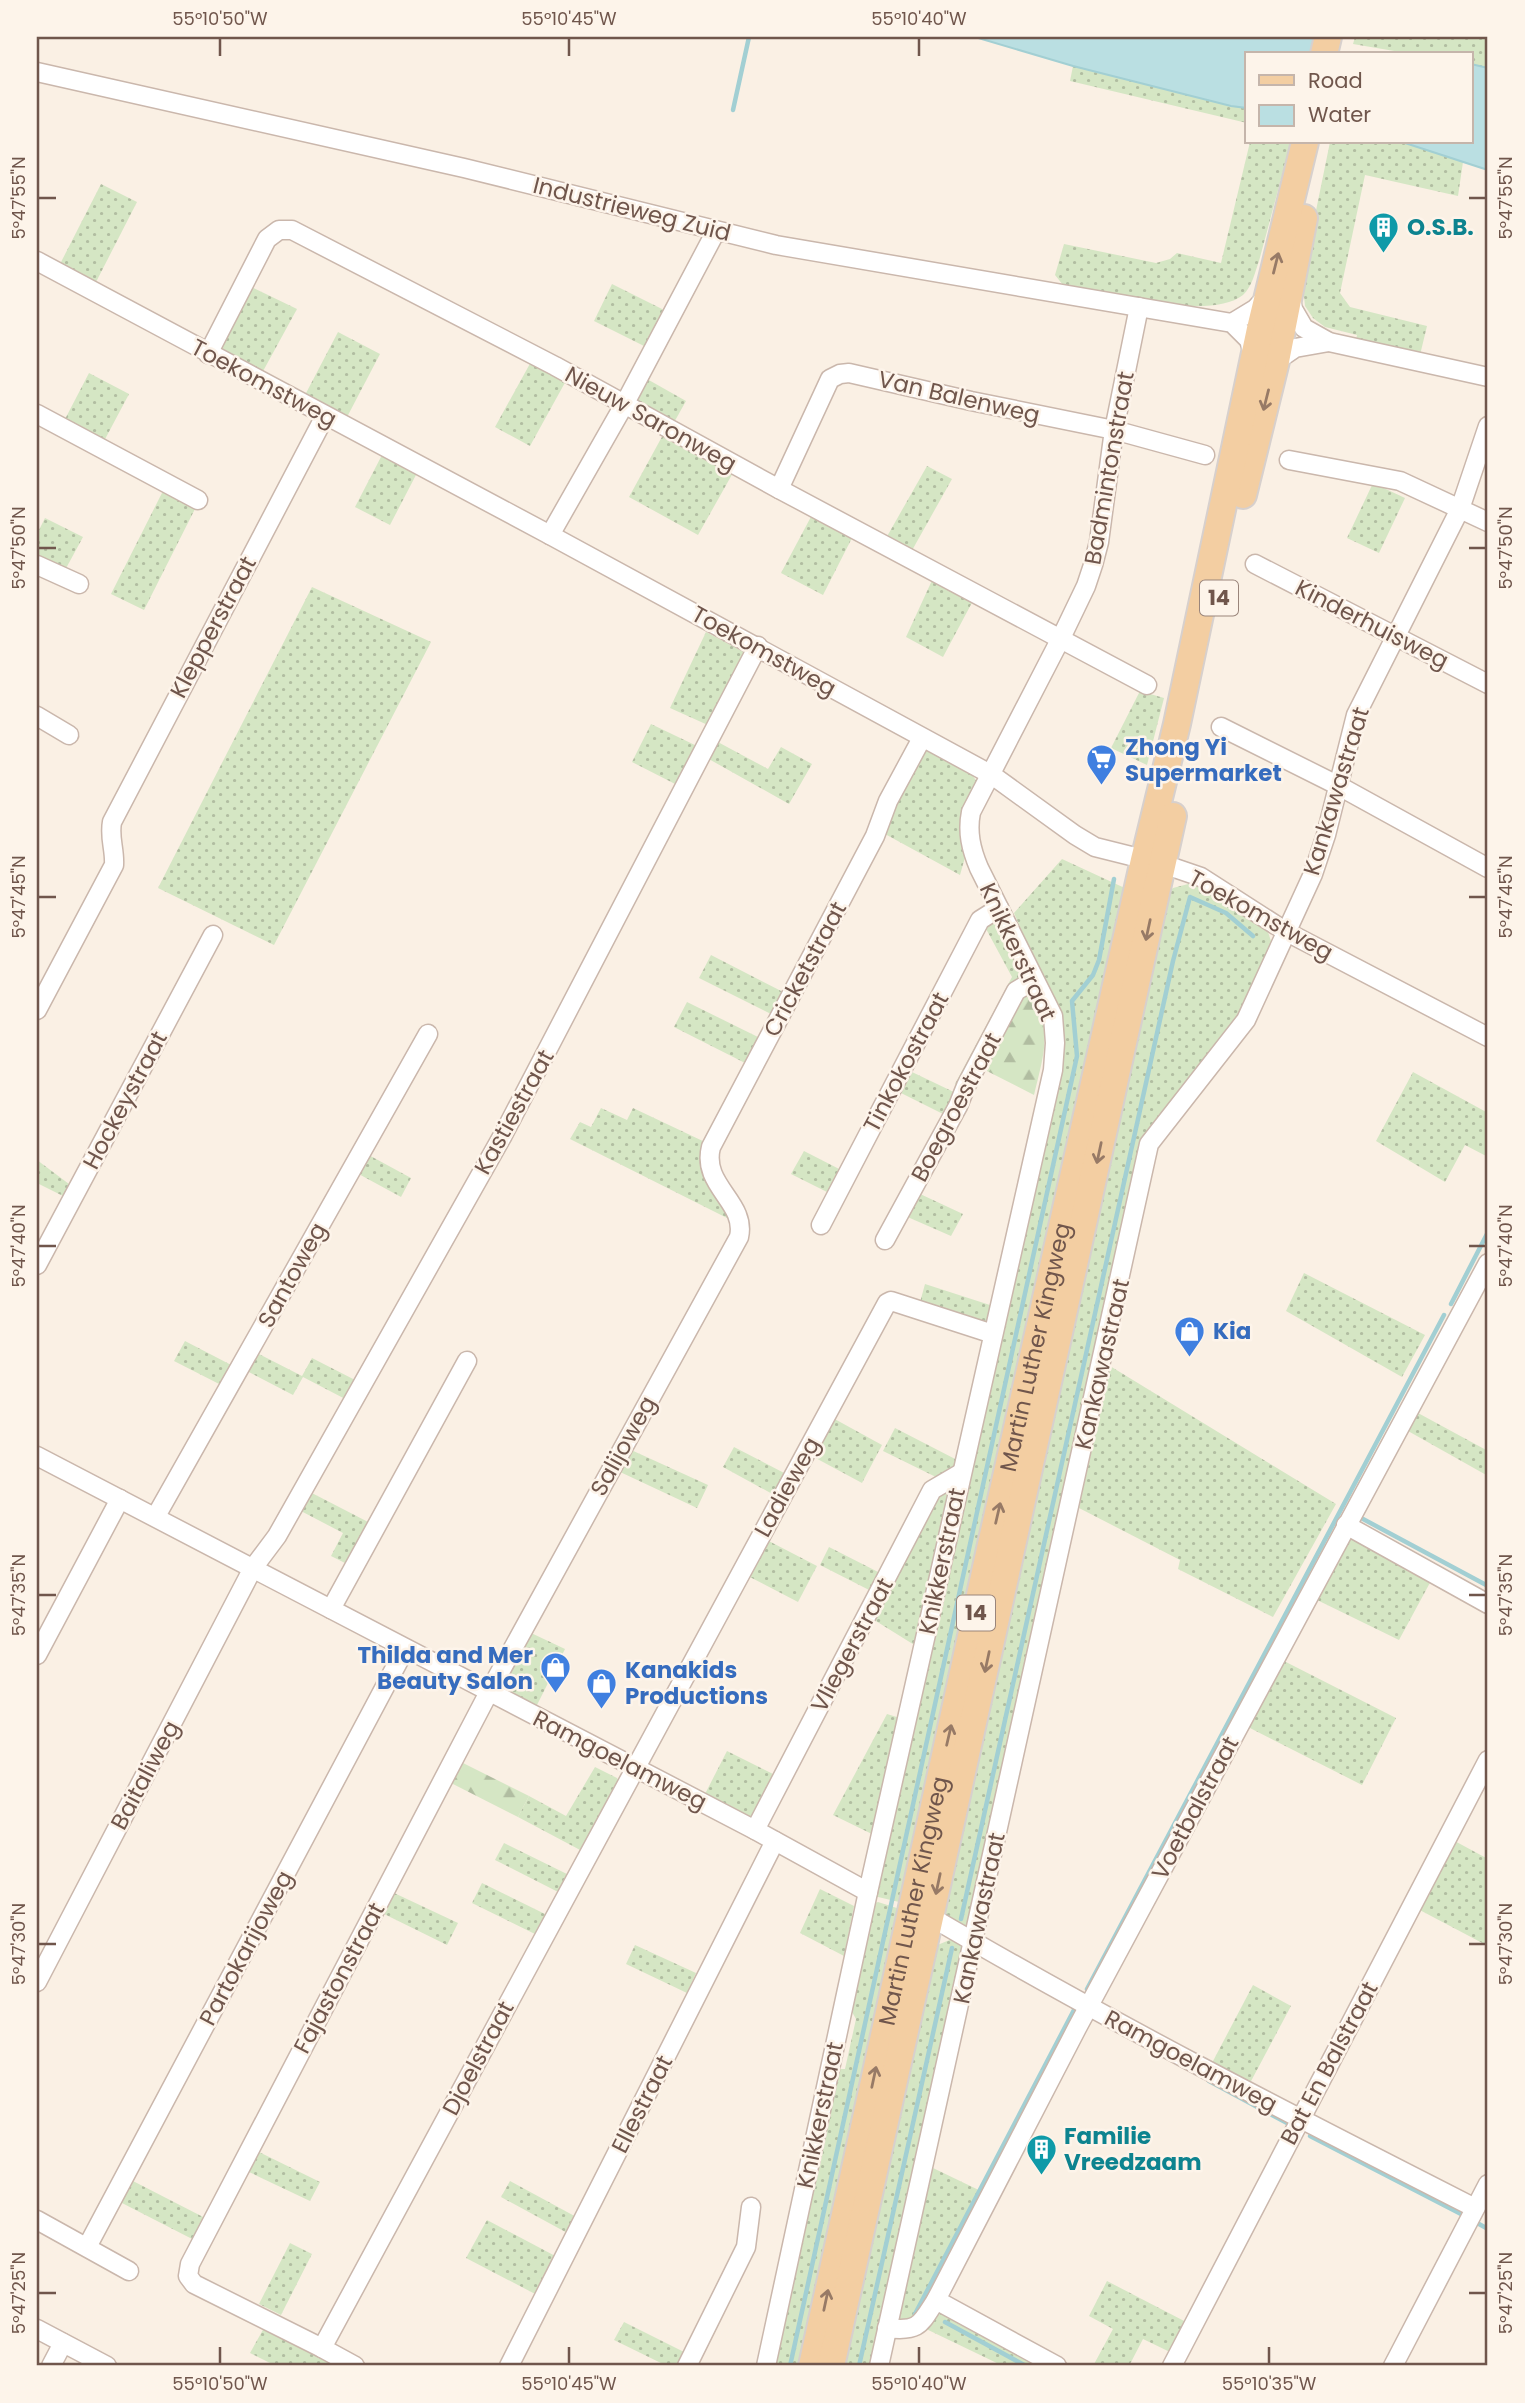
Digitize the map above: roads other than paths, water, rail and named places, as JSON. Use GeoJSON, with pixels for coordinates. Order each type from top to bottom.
{"type":"FeatureCollection","features":[{"type":"Feature","properties":{"kind":"main road","name":"14"},"geometry":{"type":"LineString","coordinates":[[1278,295],[1311,149]]}},
{"type":"Feature","properties":{"kind":"main road","name":"Martin Luther Kingweg"},"geometry":{"type":"LineString","coordinates":[[812,2366],[920,1915],[1153,862],[1180,710],[1278,295]]}},
{"type":"Feature","properties":{"kind":"main road","name":"Martin Luther Kingweg"},"geometry":{"type":"LineString","coordinates":[[831,2366],[920,1915]]}},
{"type":"Feature","properties":{"kind":"street","name":"Industrieweg Zuid"},"geometry":{"type":"LineString","coordinates":[[37,72],[505,177],[716,231],[848,259],[1232,323]]}},
{"type":"Feature","properties":{"kind":"street","name":"Nieuw Saronweg"},"geometry":{"type":"LineString","coordinates":[[208,354],[267,239],[279,230],[292,230],[544,360],[1147,685]]}},
{"type":"Feature","properties":{"kind":"street"},"geometry":{"type":"LineString","coordinates":[[550,534],[624,405],[716,231]]}},
{"type":"Feature","properties":{"kind":"street","name":"Toekomstweg"},"geometry":{"type":"LineString","coordinates":[[37,261],[550,534],[992,775],[1095,847],[1201,877],[1285,931],[1488,1037]]}},
{"type":"Feature","properties":{"kind":"street"},"geometry":{"type":"LineString","coordinates":[[1329,342],[1294,348],[1265,359],[1232,323],[1278,295],[1293,309],[1304,328],[1329,342],[1488,377]]}},
{"type":"Feature","properties":{"kind":"street","name":"Badmintonstraat"},"geometry":{"type":"LineString","coordinates":[[992,775],[1061,638],[1093,565],[1139,307]]}},
{"type":"Feature","properties":{"kind":"street","name":"Van Balenweg"},"geometry":{"type":"LineString","coordinates":[[779,489],[830,379],[840,374],[863,375],[971,401],[1115,430],[1205,455]]}},
{"type":"Feature","properties":{"kind":"street"},"geometry":{"type":"LineString","coordinates":[[37,414],[198,500]]}},
{"type":"Feature","properties":{"kind":"street","name":"Klepperstraat"},"geometry":{"type":"LineString","coordinates":[[37,1010],[114,865],[115,854],[110,842],[113,822],[138,770],[326,416]]}},
{"type":"Feature","properties":{"kind":"street","name":"Kankawastraat"},"geometry":{"type":"LineString","coordinates":[[879,2366],[1149,1144],[1246,1020],[1313,874],[1339,786],[1356,715],[1460,509],[1488,426]]}},
{"type":"Feature","properties":{"kind":"street"},"geometry":{"type":"LineString","coordinates":[[1289,460],[1400,481],[1488,523]]}},
{"type":"Feature","properties":{"kind":"street","name":"Kinderhuisweg"},"geometry":{"type":"LineString","coordinates":[[1255,564],[1488,684]]}},
{"type":"Feature","properties":{"kind":"street"},"geometry":{"type":"LineString","coordinates":[[37,565],[79,584]]}},
{"type":"Feature","properties":{"kind":"street","name":"Kastiestraat"},"geometry":{"type":"LineString","coordinates":[[253,1568],[277,1536],[503,1135],[758,646]]}},
{"type":"Feature","properties":{"kind":"street"},"geometry":{"type":"LineString","coordinates":[[37,716],[69,735]]}},
{"type":"Feature","properties":{"kind":"street"},"geometry":{"type":"LineString","coordinates":[[1221,727],[1339,786],[1488,868]]}},
{"type":"Feature","properties":{"kind":"street","name":"Cricketstraat"},"geometry":{"type":"LineString","coordinates":[[727,1199],[715,1182],[708,1165],[715,1137],[875,836],[888,801],[922,738]]}},
{"type":"Feature","properties":{"kind":"street","name":"Knikkerstraat"},"geometry":{"type":"LineString","coordinates":[[765,2366],[867,1892],[1053,1070],[1053,1016],[973,852],[969,825],[971,811],[992,775]]}},
{"type":"Feature","properties":{"kind":"street","name":"Tinkokostraat"},"geometry":{"type":"LineString","coordinates":[[821,1225],[980,920],[999,908]]}},
{"type":"Feature","properties":{"kind":"street","name":"Hockeystraat"},"geometry":{"type":"LineString","coordinates":[[37,1265],[214,935]]}},
{"type":"Feature","properties":{"kind":"street","name":"Boegroestraat"},"geometry":{"type":"LineString","coordinates":[[885,1240],[958,1106],[1016,991],[1034,981]]}},
{"type":"Feature","properties":{"kind":"street","name":"Santoweg"},"geometry":{"type":"LineString","coordinates":[[156,1516],[428,1034]]}},
{"type":"Feature","properties":{"kind":"street","name":"Salijoweg"},"geometry":{"type":"LineString","coordinates":[[489,1692],[739,1237],[739,1220],[727,1199]]}},
{"type":"Feature","properties":{"kind":"street","name":"Voetbalstraat"},"geometry":{"type":"LineString","coordinates":[[887,2328],[905,2331],[916,2327],[936,2300],[1346,1525],[1488,1263]]}},
{"type":"Feature","properties":{"kind":"street","name":"Ladieweg"},"geometry":{"type":"LineString","coordinates":[[634,1769],[887,1303],[891,1301],[993,1334]]}},
{"type":"Feature","properties":{"kind":"street"},"geometry":{"type":"LineString","coordinates":[[331,1609],[467,1361]]}},
{"type":"Feature","properties":{"kind":"street","name":"Ramgoelamweg"},"geometry":{"type":"LineString","coordinates":[[37,1456],[755,1830],[867,1892]]}},
{"type":"Feature","properties":{"kind":"street","name":"Vliegerstraat"},"geometry":{"type":"LineString","coordinates":[[755,1830],[932,1490],[961,1473]]}},
{"type":"Feature","properties":{"kind":"street"},"geometry":{"type":"LineString","coordinates":[[37,1655],[120,1499]]}},
{"type":"Feature","properties":{"kind":"street"},"geometry":{"type":"LineString","coordinates":[[1346,1525],[1488,1604]]}},
{"type":"Feature","properties":{"kind":"street","name":"Baitaliweg"},"geometry":{"type":"LineString","coordinates":[[37,1982],[253,1568]]}},
{"type":"Feature","properties":{"kind":"street","name":"Partokarijoweg"},"geometry":{"type":"LineString","coordinates":[[87,2247],[405,1649]]}},
{"type":"Feature","properties":{"kind":"street","name":"Fajastonstraat"},"geometry":{"type":"LineString","coordinates":[[323,2348],[194,2284],[188,2276],[190,2264],[489,1692]]}},
{"type":"Feature","properties":{"kind":"street","name":"Bat En Balstraat"},"geometry":{"type":"LineString","coordinates":[[1172,2366],[1488,1760]]}},
{"type":"Feature","properties":{"kind":"street","name":"Djoelstraat"},"geometry":{"type":"LineString","coordinates":[[323,2348],[634,1769]]}},
{"type":"Feature","properties":{"kind":"street","name":"Ellestraat"},"geometry":{"type":"LineString","coordinates":[[509,2366],[775,1841]]}},
{"type":"Feature","properties":{"kind":"street","name":"Ramgoelamweg"},"geometry":{"type":"LineString","coordinates":[[920,1915],[1300,2119],[1475,2208]]}},
{"type":"Feature","properties":{"kind":"street"},"geometry":{"type":"LineString","coordinates":[[1393,2366],[1488,2184]]}},
{"type":"Feature","properties":{"kind":"street"},"geometry":{"type":"LineString","coordinates":[[687,2366],[746,2247],[751,2207]]}},
{"type":"Feature","properties":{"kind":"street"},"geometry":{"type":"LineString","coordinates":[[37,2220],[129,2271]]}},
{"type":"Feature","properties":{"kind":"street"},"geometry":{"type":"LineString","coordinates":[[936,2300],[1057,2366]]}},
{"type":"Feature","properties":{"kind":"street"},"geometry":{"type":"LineString","coordinates":[[37,2329],[107,2366]]}},
{"type":"Feature","properties":{"kind":"street"},"geometry":{"type":"LineString","coordinates":[[51,2366],[63,2343]]}},
{"type":"Feature","properties":{"kind":"street"},"geometry":{"type":"LineString","coordinates":[[323,2348],[355,2366]]}},
{"type":"Feature","properties":{"kind":"water"},"geometry":{"type":"Polygon","coordinates":[[[975,37],[1315,37],[1311,52],[1245,52],[1245,108],[1073,66],[975,37]]]}},
{"type":"Feature","properties":{"kind":"water"},"geometry":{"type":"Polygon","coordinates":[[[1472,64],[1488,68],[1488,170],[1408,144],[1472,144],[1472,64]]]}},
{"type":"Feature","properties":{"kind":"waterway"},"geometry":{"type":"LineString","coordinates":[[733,110],[749,37]]}},
{"type":"Feature","properties":{"kind":"waterway"},"geometry":{"type":"LineString","coordinates":[[790,2366],[1077,1056],[1072,1001],[1093,975],[1099,960],[1114,879]]}},
{"type":"Feature","properties":{"kind":"waterway"},"geometry":{"type":"LineString","coordinates":[[961,1919],[1173,961],[1190,897],[1226,913],[1253,936]]}},
{"type":"Feature","properties":{"kind":"waterway"},"geometry":{"type":"LineString","coordinates":[[1451,1304],[1488,1232]]}},
{"type":"Feature","properties":{"kind":"waterway"},"geometry":{"type":"LineString","coordinates":[[1087,1989],[1444,1315]]}},
{"type":"Feature","properties":{"kind":"waterway"},"geometry":{"type":"LineString","coordinates":[[1363,1519],[1488,1586]]}},
{"type":"Feature","properties":{"kind":"waterway"},"geometry":{"type":"LineString","coordinates":[[859,2366],[952,1948]]}},
{"type":"Feature","properties":{"kind":"waterway"},"geometry":{"type":"LineString","coordinates":[[915,2314],[1075,2008],[1073,2007]]}},
{"type":"Feature","properties":{"kind":"waterway"},"geometry":{"type":"LineString","coordinates":[[1209,2081],[1287,2123]]}},
{"type":"Feature","properties":{"kind":"waterway"},"geometry":{"type":"LineString","coordinates":[[1310,2136],[1461,2214]]}},
{"type":"Feature","properties":{"kind":"waterway"},"geometry":{"type":"LineString","coordinates":[[1479,2224],[1488,2229]]}},
{"type":"Feature","properties":{"kind":"waterway"},"geometry":{"type":"LineString","coordinates":[[945,2322],[1026,2366]]}},
{"type":"Feature","properties":{"kind":"place","name":"O.S.B."},"geometry":{"type":"Point","coordinates":[1384,254]}},
{"type":"Feature","properties":{"kind":"place","name":"Zhong Yi Supermarket"},"geometry":{"type":"Point","coordinates":[1102,787]}},
{"type":"Feature","properties":{"kind":"place","name":"Kia"},"geometry":{"type":"Point","coordinates":[1190,1358]}},
{"type":"Feature","properties":{"kind":"place","name":"Thilda and Mer Beauty Salon"},"geometry":{"type":"Point","coordinates":[556,1695]}},
{"type":"Feature","properties":{"kind":"place","name":"Kanakids Productions"},"geometry":{"type":"Point","coordinates":[602,1710]}},
{"type":"Feature","properties":{"kind":"place","name":"Familie Vreedzaam"},"geometry":{"type":"Point","coordinates":[1041,2176]}}]}
